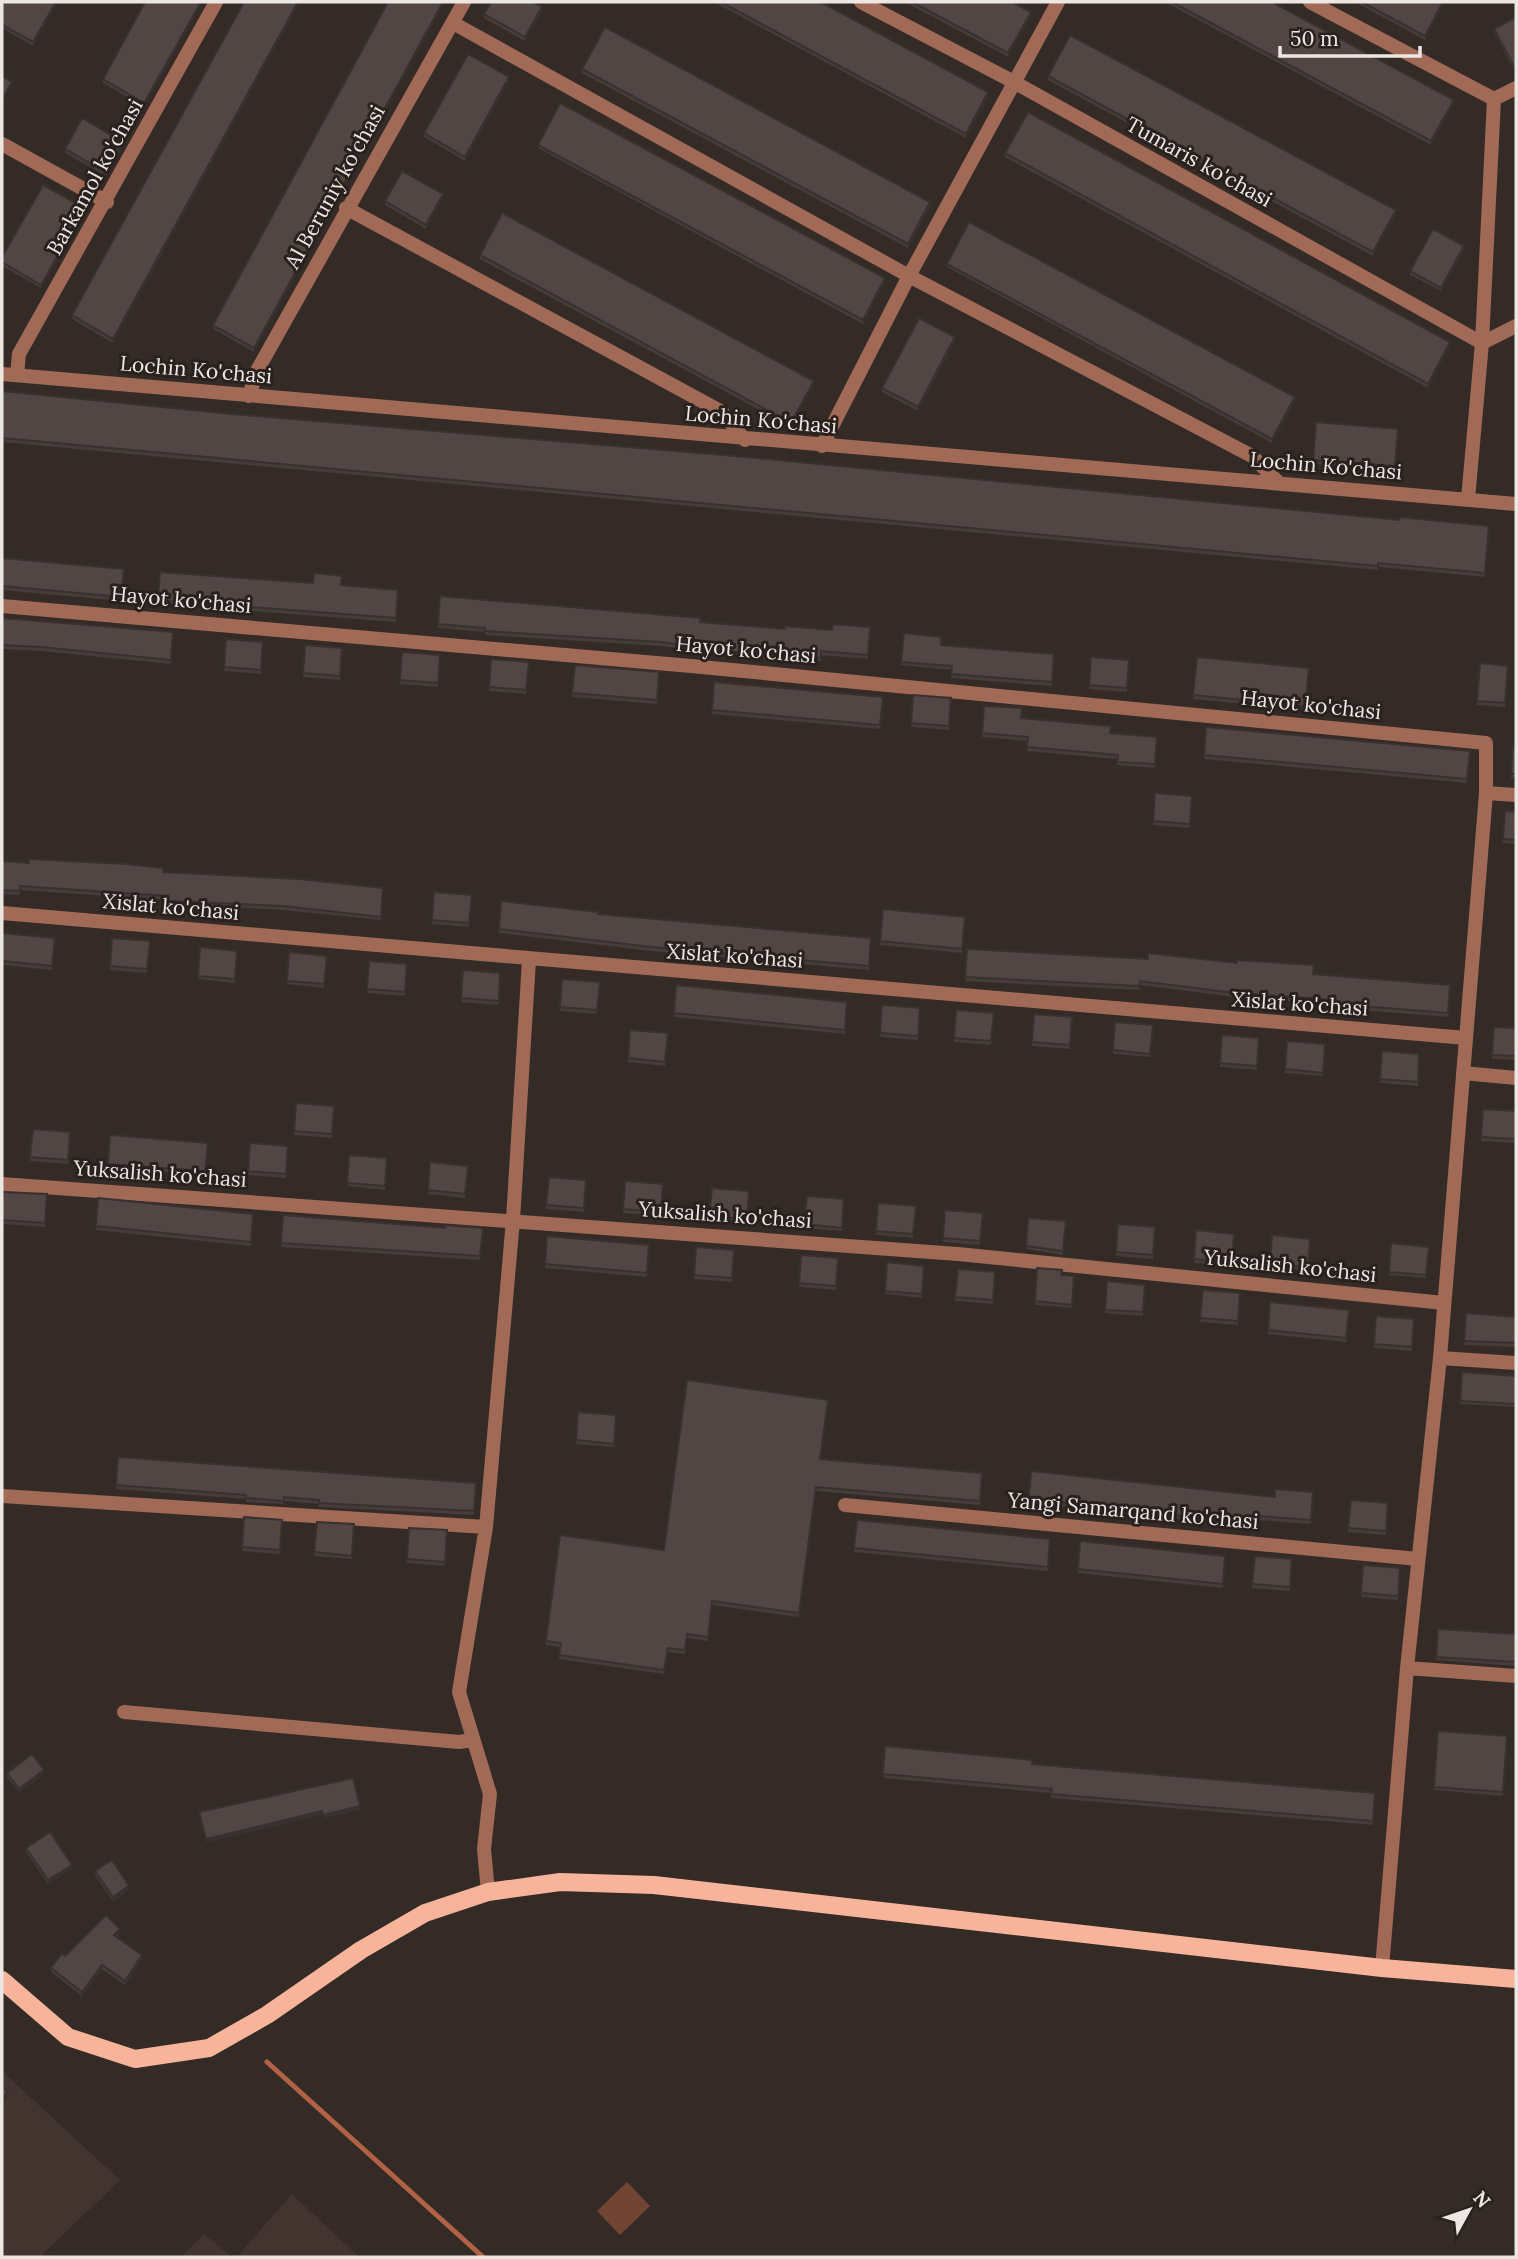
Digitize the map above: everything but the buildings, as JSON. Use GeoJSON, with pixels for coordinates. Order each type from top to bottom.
{"type":"FeatureCollection","features":[{"type":"Feature","properties":{"kind":"main road"},"geometry":{"type":"LineString","coordinates":[[2,1980],[68,2037],[135,2059],[209,2048],[267,2015],[361,1950],[425,1913],[488,1892],[560,1882],[654,1885],[1382,1968],[1516,1979]]}},
{"type":"Feature","properties":{"kind":"street","name":"Barkamol ko'chasi"},"geometry":{"type":"LineString","coordinates":[[9,374],[216,2]]}},
{"type":"Feature","properties":{"kind":"street","name":"Al Beruniy ko'chasi"},"geometry":{"type":"LineString","coordinates":[[249,396],[258,369],[464,2]]}},
{"type":"Feature","properties":{"kind":"street","name":"Tumaris ko'chasi"},"geometry":{"type":"LineString","coordinates":[[861,2],[1014,82],[1482,343]]}},
{"type":"Feature","properties":{"kind":"street"},"geometry":{"type":"LineString","coordinates":[[822,446],[909,276],[1058,2]]}},
{"type":"Feature","properties":{"kind":"street"},"geometry":{"type":"LineString","coordinates":[[1310,2],[1494,99]]}},
{"type":"Feature","properties":{"kind":"street"},"geometry":{"type":"LineString","coordinates":[[453,23],[909,276],[1252,456],[1279,483]]}},
{"type":"Feature","properties":{"kind":"street"},"geometry":{"type":"LineString","coordinates":[[1494,99],[1516,88]]}},
{"type":"Feature","properties":{"kind":"street"},"geometry":{"type":"LineString","coordinates":[[1468,499],[1482,343],[1494,99]]}},
{"type":"Feature","properties":{"kind":"street"},"geometry":{"type":"LineString","coordinates":[[2,144],[107,202]]}},
{"type":"Feature","properties":{"kind":"street"},"geometry":{"type":"LineString","coordinates":[[346,208],[722,412],[745,440]]}},
{"type":"Feature","properties":{"kind":"street"},"geometry":{"type":"LineString","coordinates":[[1482,343],[1516,326]]}},
{"type":"Feature","properties":{"kind":"street","name":"Lochin Ko'chasi"},"geometry":{"type":"LineString","coordinates":[[9,374],[745,440],[1516,504]]}},
{"type":"Feature","properties":{"kind":"street","name":"Hayot ko'chasi"},"geometry":{"type":"LineString","coordinates":[[2,606],[705,667],[1486,743],[1486,793]]}},
{"type":"Feature","properties":{"kind":"street"},"geometry":{"type":"LineString","coordinates":[[1382,1968],[1407,1668],[1440,1358],[1486,793],[1516,795]]}},
{"type":"Feature","properties":{"kind":"street","name":"Xislat ko'chasi"},"geometry":{"type":"LineString","coordinates":[[2,913],[1466,1038]]}},
{"type":"Feature","properties":{"kind":"street"},"geometry":{"type":"LineString","coordinates":[[488,1892],[484,1849],[490,1794],[459,1692],[486,1527],[513,1220],[529,960]]}},
{"type":"Feature","properties":{"kind":"street"},"geometry":{"type":"LineString","coordinates":[[1463,1073],[1516,1078]]}},
{"type":"Feature","properties":{"kind":"street","name":"Yuksalish ko'chasi"},"geometry":{"type":"LineString","coordinates":[[2,1184],[958,1254],[1444,1303]]}},
{"type":"Feature","properties":{"kind":"street"},"geometry":{"type":"LineString","coordinates":[[1440,1358],[1516,1363]]}},
{"type":"Feature","properties":{"kind":"street"},"geometry":{"type":"LineString","coordinates":[[2,1496],[486,1527]]}},
{"type":"Feature","properties":{"kind":"street","name":"Yangi Samarqand ko'chasi"},"geometry":{"type":"LineString","coordinates":[[845,1505],[1418,1559]]}},
{"type":"Feature","properties":{"kind":"street"},"geometry":{"type":"LineString","coordinates":[[1407,1668],[1516,1676]]}},
{"type":"Feature","properties":{"kind":"street"},"geometry":{"type":"LineString","coordinates":[[124,1712],[459,1742],[473,1740]]}},
{"type":"Feature","properties":{"kind":"shaded area"},"geometry":{"type":"Polygon","coordinates":[[[2,2071],[120,2180],[40,2257],[2,2257],[2,2071]]]}},
{"type":"Feature","properties":{"kind":"shaded area"},"geometry":{"type":"Polygon","coordinates":[[[627,2182],[650,2206],[620,2235],[597,2211],[627,2182]]]}},
{"type":"Feature","properties":{"kind":"shaded area"},"geometry":{"type":"Polygon","coordinates":[[[292,2194],[358,2256],[359,2257],[237,2257],[292,2194]]]}},
{"type":"Feature","properties":{"kind":"shaded area"},"geometry":{"type":"Polygon","coordinates":[[[204,2234],[232,2257],[181,2257],[204,2234]]]}},
{"type":"Feature","properties":{"kind":"waterway"},"geometry":{"type":"LineString","coordinates":[[267,2062],[483,2257]]}}]}
